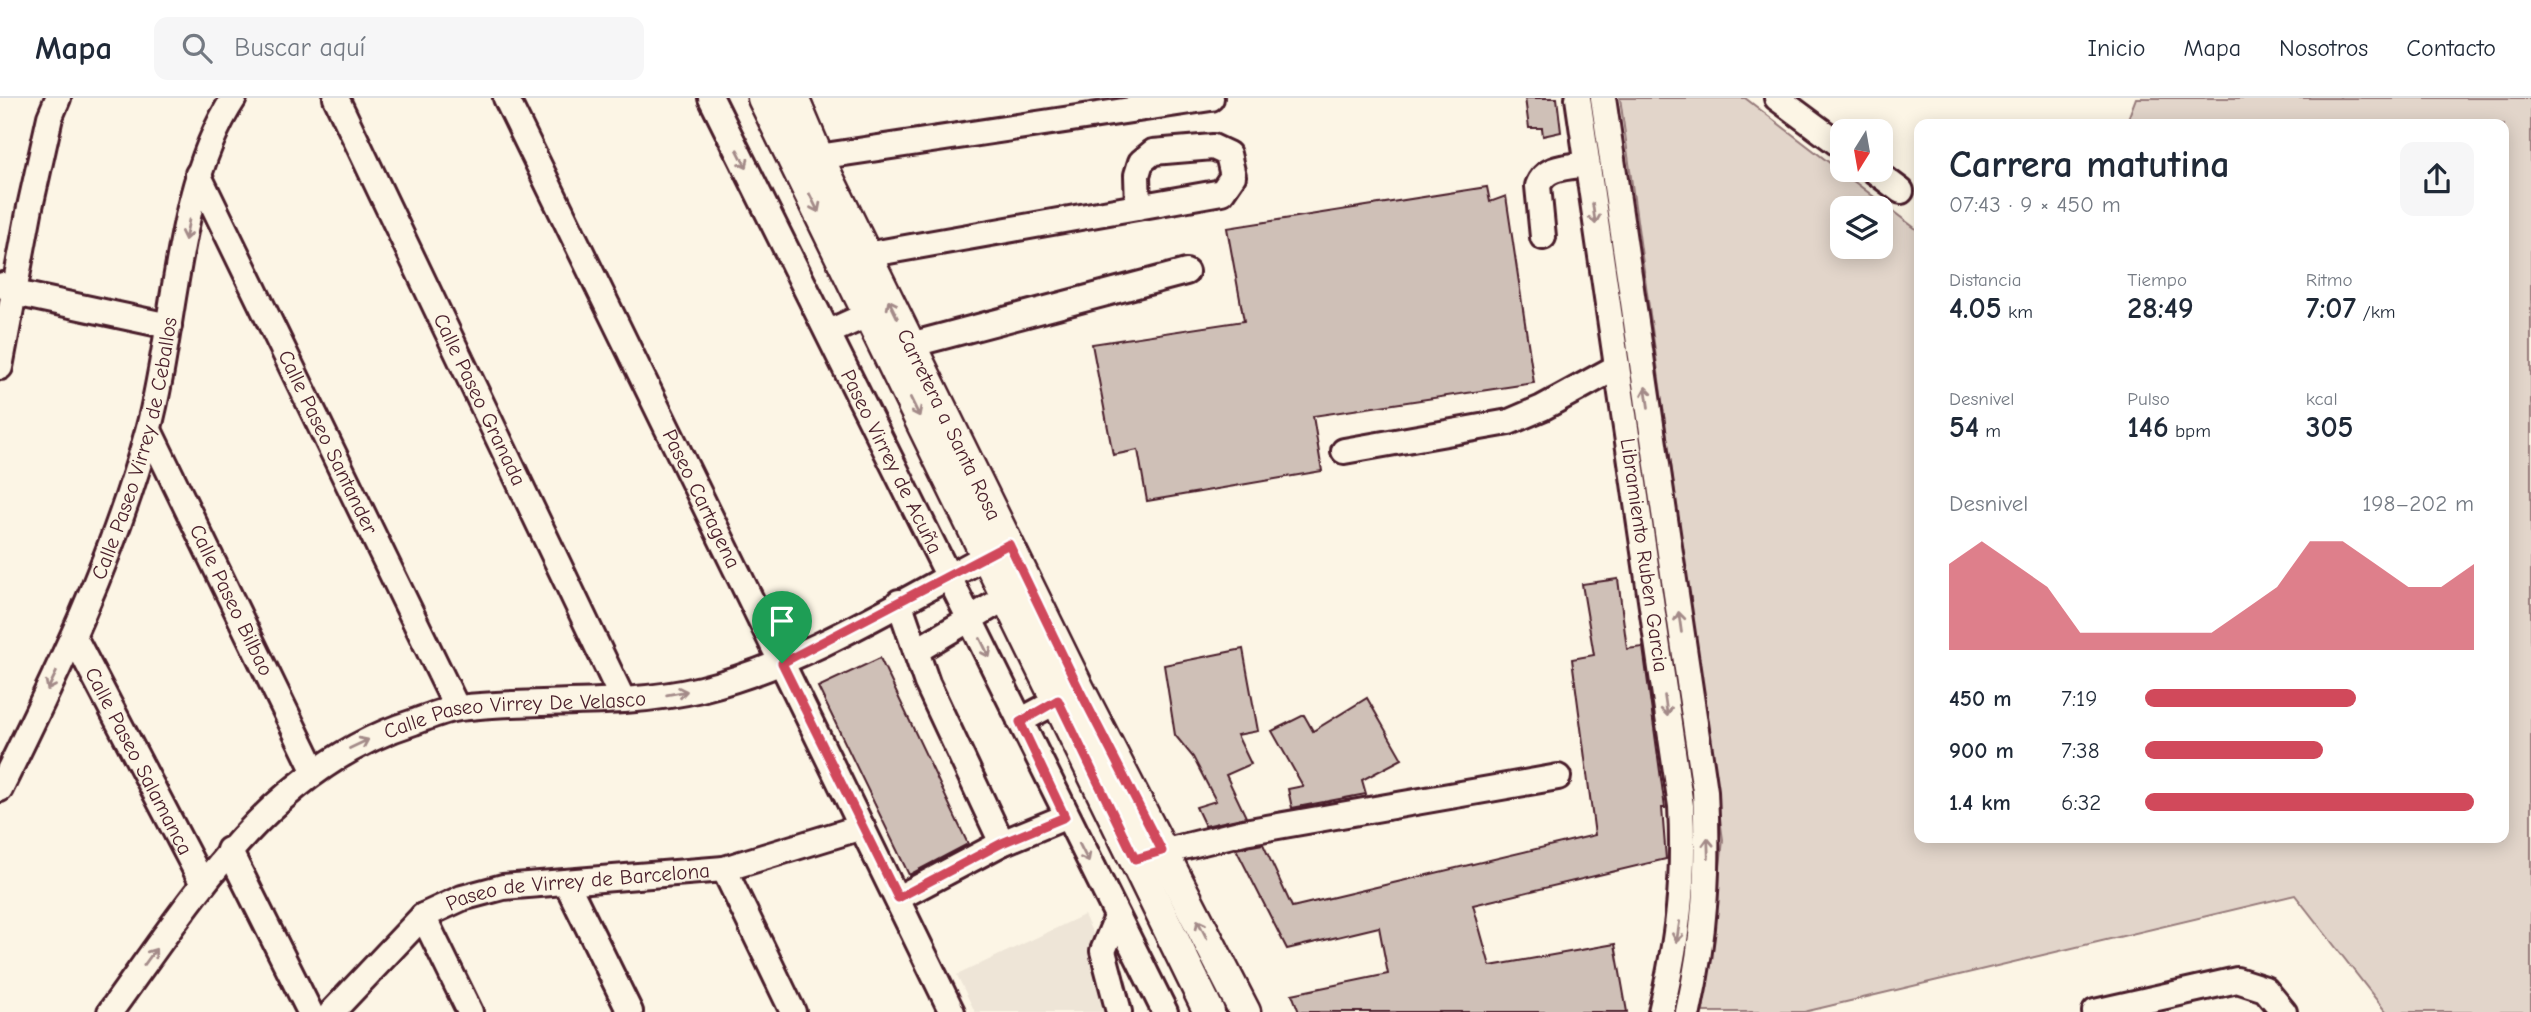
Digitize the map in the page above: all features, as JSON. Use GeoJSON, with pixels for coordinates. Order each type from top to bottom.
{"type":"FeatureCollection","features":[{"type":"Feature","properties":{"kind":"main road","name":"Carretera a Santa Rosa"},"geometry":{"type":"LineString","coordinates":[[763,98],[869,314],[998,550],[1149,855],[1221,966],[1245,1012]]}},
{"type":"Feature","properties":{"kind":"main road","name":"Carretera a Santa Rosa"},"geometry":{"type":"LineString","coordinates":[[793,98],[818,157],[910,345],[998,550]]}},
{"type":"Feature","properties":{"kind":"main road","name":"Carretera a Santa Rosa"},"geometry":{"type":"LineString","coordinates":[[1149,855],[1194,981],[1209,1012]]}},
{"type":"Feature","properties":{"kind":"street","name":"Calle Paseo Virrey de Ceballos"},"geometry":{"type":"LineString","coordinates":[[0,789],[74,637],[114,539],[149,430],[198,174],[215,130],[234,98]]}},
{"type":"Feature","properties":{"kind":"street","name":"Calle Paseo Granada"},"geometry":{"type":"LineString","coordinates":[[336,98],[623,700]]}},
{"type":"Feature","properties":{"kind":"street","name":"Paseo Cartagena"},"geometry":{"type":"LineString","coordinates":[[506,98],[952,1012]]}},
{"type":"Feature","properties":{"kind":"street"},"geometry":{"type":"LineString","coordinates":[[818,157],[1211,98]]}},
{"type":"Feature","properties":{"kind":"street","name":"Libramiento Ruben Garcia"},"geometry":{"type":"LineString","coordinates":[[1578,98],[1681,806],[1681,906],[1661,1012]]}},
{"type":"Feature","properties":{"kind":"street","name":"Libramiento Ruben Garcia"},"geometry":{"type":"LineString","coordinates":[[1603,98],[1704,791],[1708,853],[1706,911],[1688,1012]]}},
{"type":"Feature","properties":{"kind":"street"},"geometry":{"type":"LineString","coordinates":[[1777,98],[1830,137]]}},
{"type":"Feature","properties":{"kind":"street","name":"Paseo Virrey de Acuña"},"geometry":{"type":"LineString","coordinates":[[720,101],[1065,817],[1162,1006]]}},
{"type":"Feature","properties":{"kind":"street"},"geometry":{"type":"LineString","coordinates":[[0,367],[8,288],[48,104]]}},
{"type":"Feature","properties":{"kind":"street"},"geometry":{"type":"LineString","coordinates":[[1544,237],[1538,186],[1541,178],[1547,172],[1587,164]]}},
{"type":"Feature","properties":{"kind":"street","name":"Calle Paseo Santander"},"geometry":{"type":"LineString","coordinates":[[198,174],[457,708]]}},
{"type":"Feature","properties":{"kind":"street"},"geometry":{"type":"LineString","coordinates":[[1889,182],[1901,191]]}},
{"type":"Feature","properties":{"kind":"street"},"geometry":{"type":"LineString","coordinates":[[866,255],[1139,207]]}},
{"type":"Feature","properties":{"kind":"street"},"geometry":{"type":"LineString","coordinates":[[910,345],[1186,272]]}},
{"type":"Feature","properties":{"kind":"street"},"geometry":{"type":"LineString","coordinates":[[8,288],[169,326]]}},
{"type":"Feature","properties":{"kind":"street"},"geometry":{"type":"LineString","coordinates":[[829,332],[869,314]]}},
{"type":"Feature","properties":{"kind":"street"},"geometry":{"type":"LineString","coordinates":[[1344,451],[1509,422],[1542,408],[1617,367]]}},
{"type":"Feature","properties":{"kind":"street","name":"Calle Paseo Bilbao"},"geometry":{"type":"LineString","coordinates":[[149,430],[314,770]]}},
{"type":"Feature","properties":{"kind":"street","name":"Calle Paseo Virrey De Velasco"},"geometry":{"type":"LineString","coordinates":[[110,1012],[229,850],[314,770],[349,748],[397,727],[457,708],[623,700],[702,689],[782,663],[998,550]]}},
{"type":"Feature","properties":{"kind":"street"},"geometry":{"type":"LineString","coordinates":[[916,651],[1018,590]]}},
{"type":"Feature","properties":{"kind":"street"},"geometry":{"type":"LineString","coordinates":[[899,602],[927,683],[1002,843]]}},
{"type":"Feature","properties":{"kind":"street","name":"Calle Paseo Salamanca"},"geometry":{"type":"LineString","coordinates":[[74,637],[203,884]]}},
{"type":"Feature","properties":{"kind":"street"},"geometry":{"type":"LineString","coordinates":[[1020,722],[1068,694]]}},
{"type":"Feature","properties":{"kind":"street"},"geometry":{"type":"LineString","coordinates":[[1149,855],[1244,832],[1558,777]]}},
{"type":"Feature","properties":{"kind":"street"},"geometry":{"type":"LineString","coordinates":[[898,898],[1002,843],[1065,817]]}},
{"type":"Feature","properties":{"kind":"street","name":"Paseo de Virrey de Barcelona"},"geometry":{"type":"LineString","coordinates":[[332,1012],[423,916],[462,898],[503,887],[724,869],[862,827]]}},
{"type":"Feature","properties":{"kind":"street","name":"Calle Paseo Salamanca"},"geometry":{"type":"LineString","coordinates":[[229,850],[310,1012]]}},
{"type":"Feature","properties":{"kind":"street"},"geometry":{"type":"LineString","coordinates":[[724,869],[793,1012]]}},
{"type":"Feature","properties":{"kind":"street"},"geometry":{"type":"LineString","coordinates":[[566,882],[629,1012]]}},
{"type":"Feature","properties":{"kind":"street"},"geometry":{"type":"LineString","coordinates":[[423,916],[470,1012]]}},
{"type":"Feature","properties":{"kind":"street"},"geometry":{"type":"LineString","coordinates":[[1116,917],[1103,951],[1119,1012]]}},
{"type":"Feature","properties":{"kind":"street"},"geometry":{"type":"LineString","coordinates":[[1162,1006],[1194,981],[1221,966]]}},
{"type":"Feature","properties":{"kind":"street"},"geometry":{"type":"LineString","coordinates":[[2095,1012],[2124,1009],[2226,981],[2256,985],[2270,994],[2284,1012]]}},
{"type":"Feature","properties":{"kind":"street"},"geometry":{"type":"LineString","coordinates":[[2256,985],[2263,1012]]}},
{"type":"Feature","properties":{"kind":"shaded area"},"geometry":{"type":"Polygon","coordinates":[[[1620,98],[1745,98],[1830,163],[1830,182],[1855,182],[1873,196],[1830,196],[1830,259],[1893,259],[1893,211],[1914,227],[1914,843],[2509,843],[2509,119],[2128,119],[2136,98],[2531,98],[2531,1012],[2386,1012],[2295,895],[1804,1012],[1703,1012],[1723,840],[1620,98]]]}},
{"type":"Feature","properties":{"kind":"shaded area"},"geometry":{"type":"Polygon","coordinates":[[[1084,915],[1131,1012],[975,1012],[957,975],[1084,915]]]}},
{"type":"Feature","properties":{"kind":"building"},"geometry":{"type":"Polygon","coordinates":[[[1525,98],[1557,98],[1561,132],[1543,136],[1542,128],[1529,128],[1525,98]]]}},
{"type":"Feature","properties":{"kind":"building"},"geometry":{"type":"Polygon","coordinates":[[[1487,187],[1490,202],[1506,196],[1534,383],[1313,416],[1322,471],[1147,501],[1138,450],[1113,455],[1092,344],[1244,321],[1227,228],[1487,187]]]}},
{"type":"Feature","properties":{"kind":"building"},"geometry":{"type":"Polygon","coordinates":[[[1618,579],[1627,649],[1643,647],[1665,808],[1662,808],[1666,859],[1473,905],[1490,966],[1615,944],[1627,1012],[1299,1012],[1292,994],[1388,974],[1379,927],[1287,949],[1236,849],[1263,844],[1292,907],[1595,835],[1572,659],[1594,655],[1582,584],[1618,579]]]}},
{"type":"Feature","properties":{"kind":"building"},"geometry":{"type":"Polygon","coordinates":[[[1243,649],[1258,731],[1237,735],[1251,764],[1226,775],[1246,817],[1205,826],[1196,807],[1216,801],[1193,757],[1175,735],[1164,665],[1243,649]]]}},
{"type":"Feature","properties":{"kind":"building"},"geometry":{"type":"Polygon","coordinates":[[[880,658],[968,844],[909,875],[818,687],[880,658]]]}},
{"type":"Feature","properties":{"kind":"building"},"geometry":{"type":"Polygon","coordinates":[[[1367,698],[1402,759],[1362,780],[1366,794],[1292,808],[1288,789],[1303,786],[1272,731],[1304,715],[1313,731],[1367,698]]]}},
{"type":"Feature","properties":{"kind":"route"},"geometry":{"type":"LineString","coordinates":[[1009,544],[1162,851],[1135,859],[1058,700],[1020,722],[1065,817],[1002,843],[898,898],[782,663],[1009,544]]}}]}
